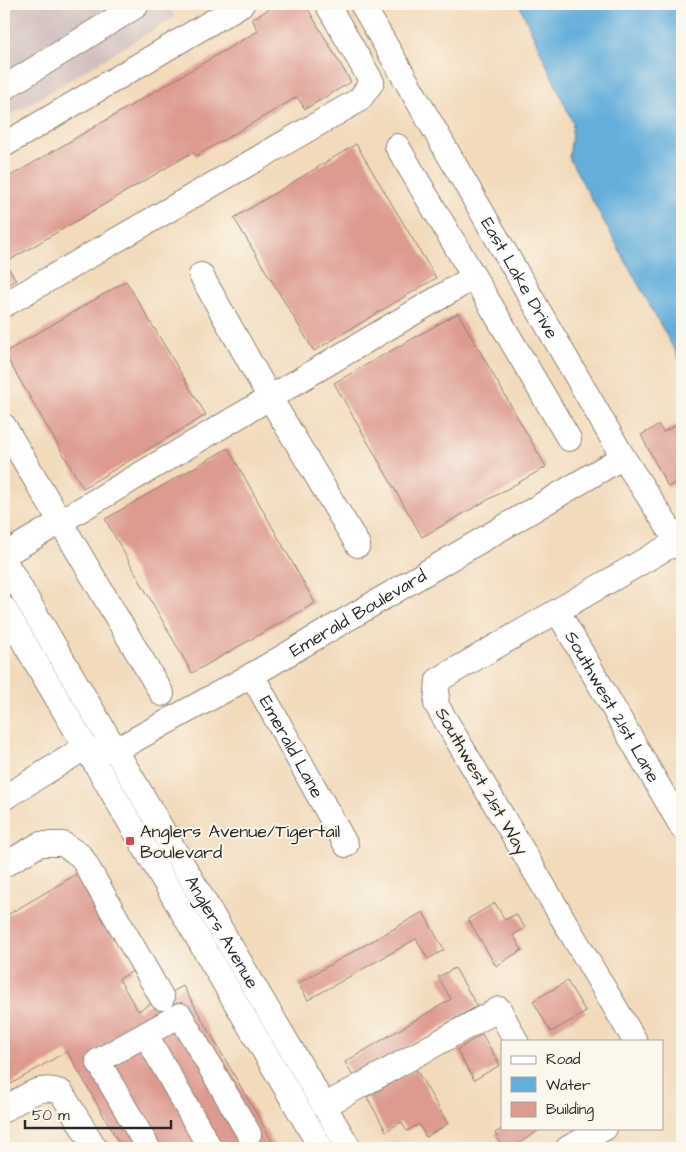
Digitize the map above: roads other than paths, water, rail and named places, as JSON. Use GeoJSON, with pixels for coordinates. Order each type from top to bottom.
{"type":"FeatureCollection","features":[{"type":"Feature","properties":{"kind":"street"},"geometry":{"type":"LineString","coordinates":[[4,88],[136,6],[135,4]]}},
{"type":"Feature","properties":{"kind":"street"},"geometry":{"type":"LineString","coordinates":[[4,145],[242,4]]}},
{"type":"Feature","properties":{"kind":"street"},"geometry":{"type":"LineString","coordinates":[[4,305],[358,100],[372,82],[327,4]]}},
{"type":"Feature","properties":{"kind":"street","name":"East Lake Drive"},"geometry":{"type":"LineString","coordinates":[[362,4],[623,456],[680,545]]}},
{"type":"Feature","properties":{"kind":"street"},"geometry":{"type":"LineString","coordinates":[[397,146],[569,439]]}},
{"type":"Feature","properties":{"kind":"street"},"geometry":{"type":"LineString","coordinates":[[201,275],[270,398],[358,544]]}},
{"type":"Feature","properties":{"kind":"street"},"geometry":{"type":"LineString","coordinates":[[4,555],[474,278]]}},
{"type":"Feature","properties":{"kind":"street"},"geometry":{"type":"LineString","coordinates":[[4,426],[162,694]]}},
{"type":"Feature","properties":{"kind":"street","name":"Emerald Boulevard"},"geometry":{"type":"LineString","coordinates":[[116,750],[252,676],[623,456]]}},
{"type":"Feature","properties":{"kind":"street","name":"Southwest 21st Way"},"geometry":{"type":"LineString","coordinates":[[634,1040],[436,704],[438,680],[680,545]]}},
{"type":"Feature","properties":{"kind":"street","name":"Anglers Avenue"},"geometry":{"type":"LineString","coordinates":[[4,560],[349,1148]]}},
{"type":"Feature","properties":{"kind":"street","name":"Anglers Avenue"},"geometry":{"type":"LineString","coordinates":[[4,608],[321,1148]]}},
{"type":"Feature","properties":{"kind":"street","name":"Southwest 21st Lane"},"geometry":{"type":"LineString","coordinates":[[558,612],[682,827]]}},
{"type":"Feature","properties":{"kind":"street","name":"Emerald Lane"},"geometry":{"type":"LineString","coordinates":[[252,676],[346,845]]}},
{"type":"Feature","properties":{"kind":"street"},"geometry":{"type":"LineString","coordinates":[[4,798],[86,747],[116,750]]}},
{"type":"Feature","properties":{"kind":"street"},"geometry":{"type":"LineString","coordinates":[[4,865],[40,844],[63,844],[81,856],[162,998]]}},
{"type":"Feature","properties":{"kind":"street"},"geometry":{"type":"LineString","coordinates":[[324,1106],[498,1010],[515,1040]]}},
{"type":"Feature","properties":{"kind":"street"},"geometry":{"type":"LineString","coordinates":[[148,1148],[98,1062],[180,1015],[248,1140]]}},
{"type":"Feature","properties":{"kind":"street"},"geometry":{"type":"LineString","coordinates":[[146,1034],[210,1148]]}},
{"type":"Feature","properties":{"kind":"street"},"geometry":{"type":"LineString","coordinates":[[4,1110],[38,1090],[51,1088],[61,1092],[95,1148]]}},
{"type":"Feature","properties":{"kind":"street"},"geometry":{"type":"LineString","coordinates":[[569,1141],[599,1130]]}},
{"type":"Feature","properties":{"kind":"water"},"geometry":{"type":"Polygon","coordinates":[[[519,4],[682,4],[682,364],[569,158],[573,123],[519,4]]]}},
{"type":"Feature","properties":{"kind":"place","name":"Anglers Avenue/Tigertail Boulevard"},"geometry":{"type":"Point","coordinates":[130,841]}}]}
